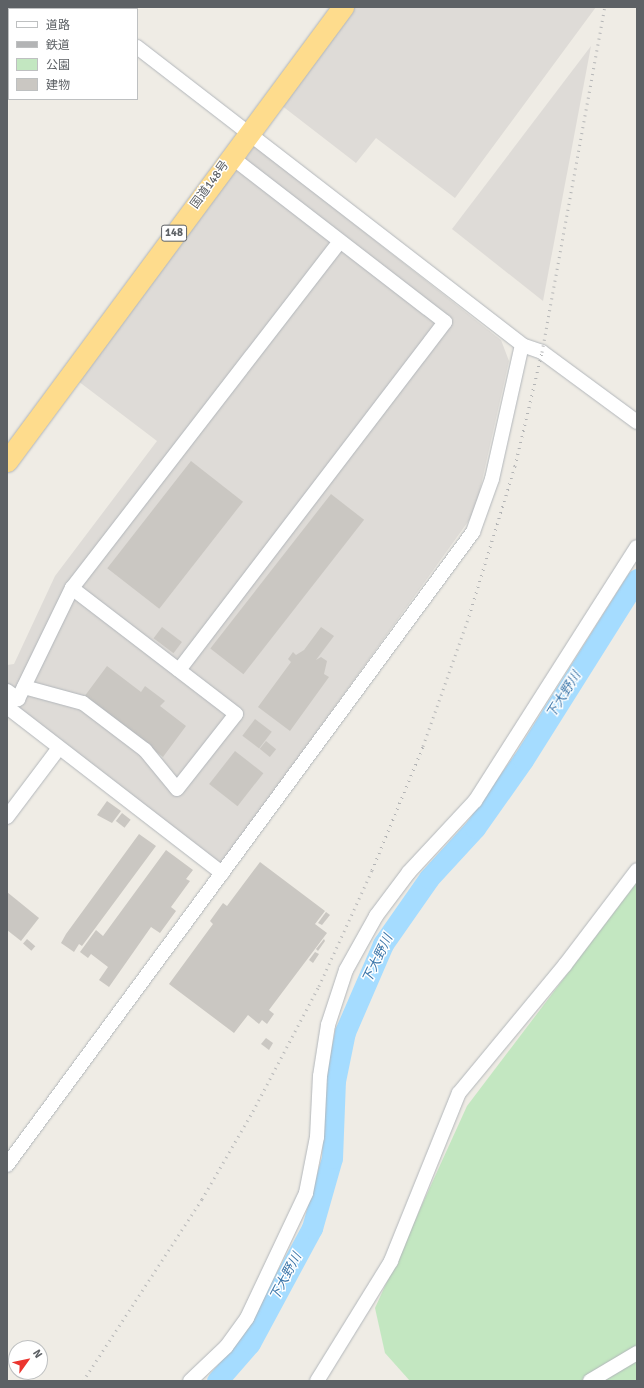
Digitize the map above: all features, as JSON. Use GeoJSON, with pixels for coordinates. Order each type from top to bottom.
{"type":"FeatureCollection","features":[{"type":"Feature","properties":{"kind":"highway","name":"国道148号"},"geometry":{"type":"LineString","coordinates":[[7,461],[230,156],[343,7]]}},
{"type":"Feature","properties":{"kind":"street"},"geometry":{"type":"LineString","coordinates":[[138,48],[249,131],[522,345],[542,352],[637,422]]}},
{"type":"Feature","properties":{"kind":"street"},"geometry":{"type":"LineString","coordinates":[[179,670],[446,322],[230,156]]}},
{"type":"Feature","properties":{"kind":"street"},"geometry":{"type":"LineString","coordinates":[[7,691],[18,699],[72,588],[340,241]]}},
{"type":"Feature","properties":{"kind":"street"},"geometry":{"type":"LineString","coordinates":[[7,1164],[473,532],[492,479],[522,345]]}},
{"type":"Feature","properties":{"kind":"street"},"geometry":{"type":"LineString","coordinates":[[190,1381],[226,1347],[247,1318],[306,1193],[316,1150],[320,1076],[328,1025],[346,970],[376,916],[400,884],[475,801],[637,547]]}},
{"type":"Feature","properties":{"kind":"street"},"geometry":{"type":"LineString","coordinates":[[24,687],[83,703],[145,750],[177,789],[236,714],[72,588]]}},
{"type":"Feature","properties":{"kind":"street"},"geometry":{"type":"LineString","coordinates":[[7,707],[222,873]]}},
{"type":"Feature","properties":{"kind":"street"},"geometry":{"type":"LineString","coordinates":[[7,817],[59,748]]}},
{"type":"Feature","properties":{"kind":"street"},"geometry":{"type":"LineString","coordinates":[[317,1381],[391,1261],[459,1092],[565,965],[637,870]]}},
{"type":"Feature","properties":{"kind":"street"},"geometry":{"type":"LineString","coordinates":[[590,1381],[637,1353]]}},
{"type":"Feature","properties":{"kind":"shaded area"},"geometry":{"type":"Polygon","coordinates":[[[353,7],[596,7],[455,198],[376,138],[356,163],[281,105],[353,7]]]}},
{"type":"Feature","properties":{"kind":"shaded area"},"geometry":{"type":"Polygon","coordinates":[[[591,46],[543,301],[452,229],[591,46]]]}},
{"type":"Feature","properties":{"kind":"shaded area"},"geometry":{"type":"Polygon","coordinates":[[[248,140],[501,340],[509,361],[475,512],[221,865],[7,703],[7,665],[14,664],[55,576],[157,441],[78,381],[248,140]]]}},
{"type":"Feature","properties":{"kind":"green space"},"geometry":{"type":"Polygon","coordinates":[[[637,882],[637,1381],[410,1381],[385,1353],[375,1308],[467,1106],[637,882]]]}},
{"type":"Feature","properties":{"kind":"building"},"geometry":{"type":"Polygon","coordinates":[[[191,461],[243,502],[159,609],[107,568],[191,461]]]}},
{"type":"Feature","properties":{"kind":"building"},"geometry":{"type":"Polygon","coordinates":[[[331,494],[364,520],[243,674],[210,648],[331,494]]]}},
{"type":"Feature","properties":{"kind":"building"},"geometry":{"type":"Polygon","coordinates":[[[162,627],[182,642],[174,653],[154,638],[162,627]]]}},
{"type":"Feature","properties":{"kind":"building"},"geometry":{"type":"Polygon","coordinates":[[[321,627],[334,636],[316,660],[321,657],[327,661],[324,674],[329,677],[290,731],[258,707],[291,662],[288,659],[293,652],[296,655],[304,650],[321,627]]]}},
{"type":"Feature","properties":{"kind":"building"},"geometry":{"type":"Polygon","coordinates":[[[107,666],[141,692],[145,686],[165,701],[160,706],[186,726],[163,757],[84,697],[107,666]]]}},
{"type":"Feature","properties":{"kind":"building"},"geometry":{"type":"Polygon","coordinates":[[[255,719],[272,732],[259,748],[242,736],[255,719]]]}},
{"type":"Feature","properties":{"kind":"building"},"geometry":{"type":"Polygon","coordinates":[[[266,741],[276,749],[270,757],[260,749],[266,741]]]}},
{"type":"Feature","properties":{"kind":"building"},"geometry":{"type":"Polygon","coordinates":[[[235,751],[263,773],[238,806],[209,784],[235,751]]]}},
{"type":"Feature","properties":{"kind":"building"},"geometry":{"type":"Polygon","coordinates":[[[107,801],[121,811],[112,823],[97,815],[107,801]]]}},
{"type":"Feature","properties":{"kind":"building"},"geometry":{"type":"Polygon","coordinates":[[[122,813],[131,820],[125,828],[116,821],[122,813]]]}},
{"type":"Feature","properties":{"kind":"building"},"geometry":{"type":"Polygon","coordinates":[[[139,834],[156,846],[82,946],[79,944],[74,952],[61,943],[139,834]]]}},
{"type":"Feature","properties":{"kind":"building"},"geometry":{"type":"Polygon","coordinates":[[[166,850],[193,870],[186,879],[190,881],[171,907],[176,911],[160,933],[151,927],[109,987],[99,980],[108,967],[91,954],[88,958],[80,952],[96,930],[103,936],[166,850]]]}},
{"type":"Feature","properties":{"kind":"building"},"geometry":{"type":"Polygon","coordinates":[[[260,862],[325,911],[315,924],[327,933],[269,1010],[274,1014],[267,1024],[262,1020],[259,1024],[248,1015],[234,1033],[169,984],[213,924],[210,921],[223,903],[227,906],[260,862]]]}},
{"type":"Feature","properties":{"kind":"building"},"geometry":{"type":"Polygon","coordinates":[[[7,892],[39,918],[21,941],[7,930],[7,892]]]}},
{"type":"Feature","properties":{"kind":"building"},"geometry":{"type":"Polygon","coordinates":[[[326,912],[330,915],[322,925],[318,923],[326,912]]]}},
{"type":"Feature","properties":{"kind":"building"},"geometry":{"type":"Polygon","coordinates":[[[27,939],[35,946],[31,951],[23,944],[27,939]]]}},
{"type":"Feature","properties":{"kind":"building"},"geometry":{"type":"Polygon","coordinates":[[[324,939],[325,941],[318,951],[316,949],[324,939]]]}},
{"type":"Feature","properties":{"kind":"building"},"geometry":{"type":"Polygon","coordinates":[[[315,952],[319,954],[313,963],[309,960],[315,952]]]}},
{"type":"Feature","properties":{"kind":"building"},"geometry":{"type":"Polygon","coordinates":[[[266,1038],[273,1043],[269,1050],[261,1044],[266,1038]]]}},
{"type":"Feature","properties":{"kind":"waterway","name":"下大野川"},"geometry":{"type":"LineString","coordinates":[[217,1381],[250,1343],[312,1228],[332,1158],[335,1081],[345,1032],[383,944],[429,878],[475,828],[523,760],[637,579]]}},
{"type":"Feature","properties":{"kind":"railway"},"geometry":{"type":"LineString","coordinates":[[83,1381],[202,1199],[253,1111],[319,986],[372,870],[423,746],[469,616],[515,466],[542,352],[605,7]]}}]}
